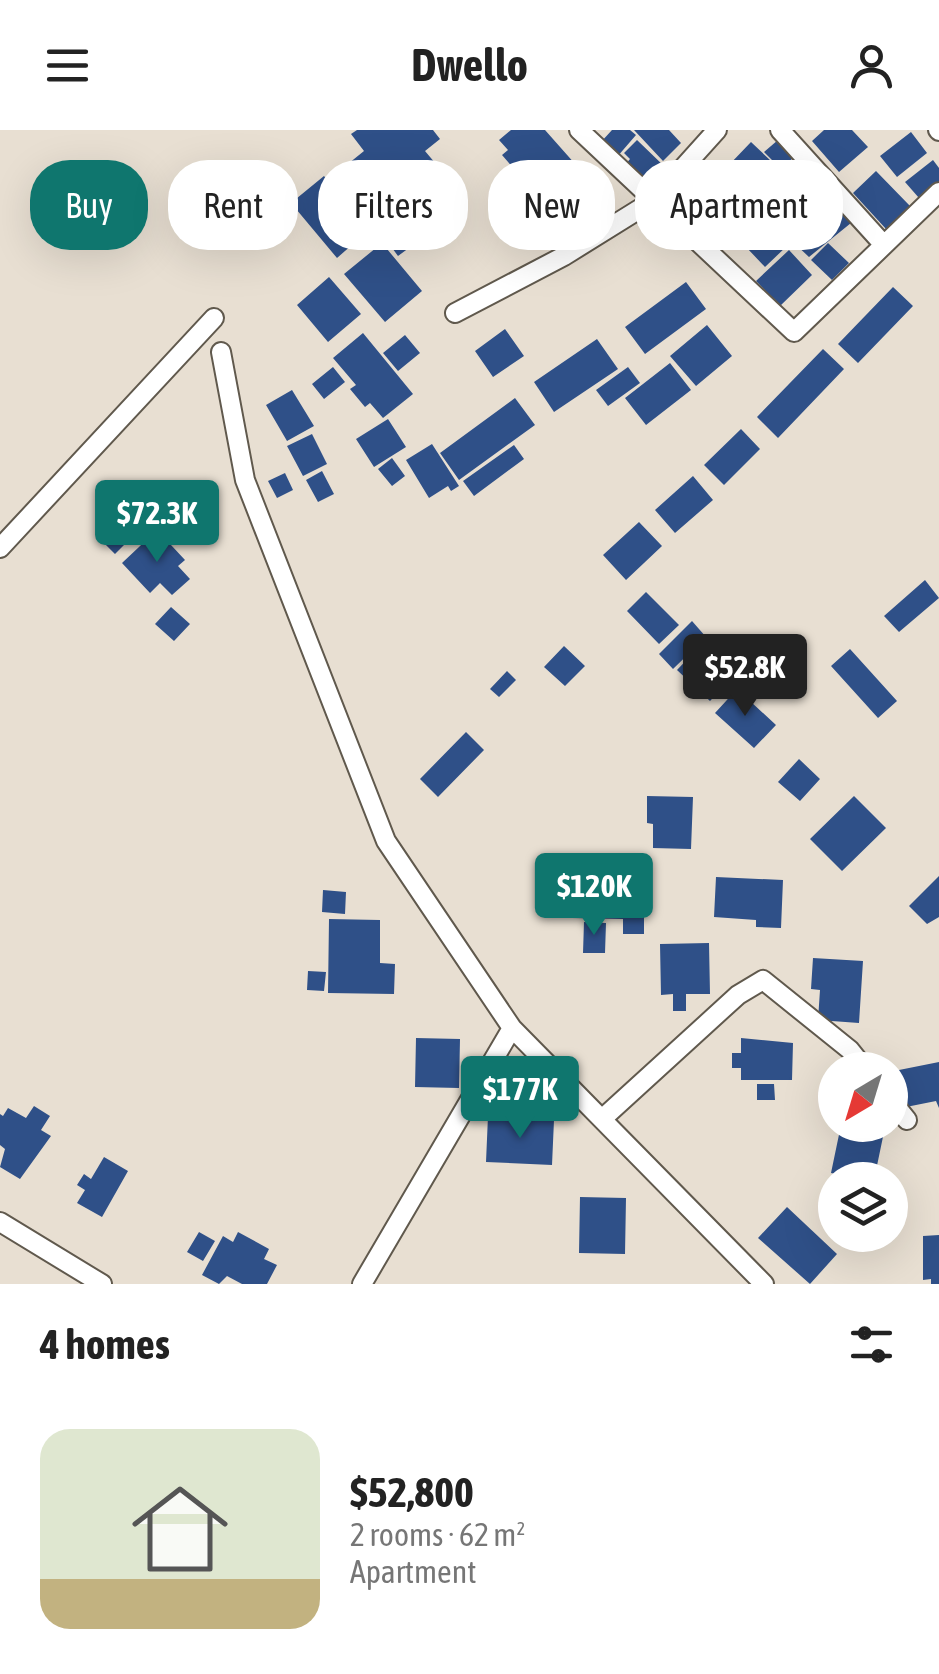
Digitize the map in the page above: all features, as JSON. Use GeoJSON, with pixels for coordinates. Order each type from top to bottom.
{"type":"FeatureCollection","features":[{"type":"Feature","properties":{"kind":"street"},"geometry":{"type":"LineString","coordinates":[[579,130],[635,182]]}},
{"type":"Feature","properties":{"kind":"street"},"geometry":{"type":"LineString","coordinates":[[690,160],[717,130]]}},
{"type":"Feature","properties":{"kind":"street"},"geometry":{"type":"LineString","coordinates":[[780,130],[884,245]]}},
{"type":"Feature","properties":{"kind":"street"},"geometry":{"type":"LineString","coordinates":[[707,250],[794,332],[939,192]]}},
{"type":"Feature","properties":{"kind":"street"},"geometry":{"type":"LineString","coordinates":[[455,313],[564,256],[635,212]]}},
{"type":"Feature","properties":{"kind":"street"},"geometry":{"type":"LineString","coordinates":[[0,548],[214,318]]}},
{"type":"Feature","properties":{"kind":"street"},"geometry":{"type":"LineString","coordinates":[[221,352],[245,480],[386,841],[512,1028],[764,1284]]}},
{"type":"Feature","properties":{"kind":"street"},"geometry":{"type":"LineString","coordinates":[[602,1119],[738,995],[763,980],[852,1052]]}},
{"type":"Feature","properties":{"kind":"street"},"geometry":{"type":"LineString","coordinates":[[362,1284],[512,1028]]}},
{"type":"Feature","properties":{"kind":"street"},"geometry":{"type":"LineString","coordinates":[[0,1222],[102,1284]]}},
{"type":"Feature","properties":{"kind":"building"},"geometry":{"type":"Polygon","coordinates":[[[357,130],[433,130],[440,139],[425,151],[433,160],[353,160],[364,151],[351,134],[357,130]]]}},
{"type":"Feature","properties":{"kind":"building"},"geometry":{"type":"Polygon","coordinates":[[[511,130],[545,130],[572,160],[506,160],[502,155],[508,150],[499,140],[511,130]]]}},
{"type":"Feature","properties":{"kind":"building"},"geometry":{"type":"Polygon","coordinates":[[[612,130],[630,130],[636,135],[617,157],[601,142],[612,130]]]}},
{"type":"Feature","properties":{"kind":"building"},"geometry":{"type":"Polygon","coordinates":[[[634,130],[669,130],[681,143],[662,160],[634,130]]]}},
{"type":"Feature","properties":{"kind":"building"},"geometry":{"type":"Polygon","coordinates":[[[824,130],[852,130],[868,147],[843,169],[843,160],[829,160],[812,141],[824,130]]]}},
{"type":"Feature","properties":{"kind":"building"},"geometry":{"type":"Polygon","coordinates":[[[911,132],[927,153],[897,177],[880,156],[911,132]]]}},
{"type":"Feature","properties":{"kind":"building"},"geometry":{"type":"Polygon","coordinates":[[[637,140],[658,160],[635,160],[635,175],[625,165],[630,159],[624,153],[637,140]]]}},
{"type":"Feature","properties":{"kind":"building"},"geometry":{"type":"Polygon","coordinates":[[[778,140],[794,157],[772,160],[764,152],[778,140]]]}},
{"type":"Feature","properties":{"kind":"building"},"geometry":{"type":"Polygon","coordinates":[[[751,142],[770,160],[734,160],[751,142]]]}},
{"type":"Feature","properties":{"kind":"building"},"geometry":{"type":"Polygon","coordinates":[[[933,160],[939,168],[939,182],[919,198],[905,182],[933,160]]]}},
{"type":"Feature","properties":{"kind":"building"},"geometry":{"type":"Polygon","coordinates":[[[876,171],[910,206],[886,229],[853,193],[876,171]]]}},
{"type":"Feature","properties":{"kind":"building"},"geometry":{"type":"Polygon","coordinates":[[[318,181],[318,235],[298,211],[298,197],[318,181]]]}},
{"type":"Feature","properties":{"kind":"building"},"geometry":{"type":"Polygon","coordinates":[[[330,250],[346,250],[337,258],[330,250]]]}},
{"type":"Feature","properties":{"kind":"building"},"geometry":{"type":"Polygon","coordinates":[[[373,250],[388,250],[422,291],[385,322],[344,274],[373,250]]]}},
{"type":"Feature","properties":{"kind":"building"},"geometry":{"type":"Polygon","coordinates":[[[749,250],[783,250],[765,267],[749,250]]]}},
{"type":"Feature","properties":{"kind":"building"},"geometry":{"type":"Polygon","coordinates":[[[789,250],[812,275],[780,306],[756,281],[789,250]]]}},
{"type":"Feature","properties":{"kind":"building"},"geometry":{"type":"Polygon","coordinates":[[[821,250],[835,250],[849,263],[832,280],[811,260],[821,250]]]}},
{"type":"Feature","properties":{"kind":"building"},"geometry":{"type":"Polygon","coordinates":[[[329,277],[361,314],[328,342],[297,305],[329,277]]]}},
{"type":"Feature","properties":{"kind":"building"},"geometry":{"type":"Polygon","coordinates":[[[686,282],[706,309],[645,354],[625,327],[686,282]]]}},
{"type":"Feature","properties":{"kind":"building"},"geometry":{"type":"Polygon","coordinates":[[[893,287],[913,306],[858,363],[838,344],[893,287]]]}},
{"type":"Feature","properties":{"kind":"building"},"geometry":{"type":"Polygon","coordinates":[[[707,325],[732,356],[696,386],[670,356],[707,325]]]}},
{"type":"Feature","properties":{"kind":"building"},"geometry":{"type":"Polygon","coordinates":[[[505,329],[524,356],[493,377],[475,351],[505,329]]]}},
{"type":"Feature","properties":{"kind":"building"},"geometry":{"type":"Polygon","coordinates":[[[363,333],[413,394],[383,418],[370,403],[365,407],[350,389],[356,385],[333,358],[363,333]]]}},
{"type":"Feature","properties":{"kind":"building"},"geometry":{"type":"Polygon","coordinates":[[[405,335],[420,353],[398,371],[383,353],[405,335]]]}},
{"type":"Feature","properties":{"kind":"building"},"geometry":{"type":"Polygon","coordinates":[[[597,339],[618,369],[554,412],[534,382],[597,339]]]}},
{"type":"Feature","properties":{"kind":"building"},"geometry":{"type":"Polygon","coordinates":[[[823,349],[844,369],[778,438],[757,417],[823,349]]]}},
{"type":"Feature","properties":{"kind":"building"},"geometry":{"type":"Polygon","coordinates":[[[670,363],[691,390],[646,425],[625,398],[670,363]]]}},
{"type":"Feature","properties":{"kind":"building"},"geometry":{"type":"Polygon","coordinates":[[[333,367],[345,382],[324,399],[312,384],[333,367]]]}},
{"type":"Feature","properties":{"kind":"building"},"geometry":{"type":"Polygon","coordinates":[[[628,367],[640,383],[608,406],[596,390],[628,367]]]}},
{"type":"Feature","properties":{"kind":"building"},"geometry":{"type":"Polygon","coordinates":[[[292,390],[314,426],[287,441],[266,405],[292,390]]]}},
{"type":"Feature","properties":{"kind":"building"},"geometry":{"type":"Polygon","coordinates":[[[515,398],[535,425],[459,480],[440,453],[515,398]]]}},
{"type":"Feature","properties":{"kind":"building"},"geometry":{"type":"Polygon","coordinates":[[[388,419],[406,447],[374,467],[356,439],[388,419]]]}},
{"type":"Feature","properties":{"kind":"building"},"geometry":{"type":"Polygon","coordinates":[[[741,429],[760,449],[724,485],[704,465],[741,429]]]}},
{"type":"Feature","properties":{"kind":"building"},"geometry":{"type":"Polygon","coordinates":[[[312,434],[327,464],[303,476],[287,446],[312,434]]]}},
{"type":"Feature","properties":{"kind":"building"},"geometry":{"type":"Polygon","coordinates":[[[432,444],[459,486],[451,491],[448,486],[429,498],[406,460],[432,444]]]}},
{"type":"Feature","properties":{"kind":"building"},"geometry":{"type":"Polygon","coordinates":[[[514,445],[524,459],[474,496],[463,481],[514,445]]]}},
{"type":"Feature","properties":{"kind":"building"},"geometry":{"type":"Polygon","coordinates":[[[392,458],[405,476],[392,486],[378,469],[392,458]]]}},
{"type":"Feature","properties":{"kind":"building"},"geometry":{"type":"Polygon","coordinates":[[[322,471],[334,494],[318,502],[306,480],[322,471]]]}},
{"type":"Feature","properties":{"kind":"building"},"geometry":{"type":"Polygon","coordinates":[[[285,473],[293,490],[277,498],[268,481],[285,473]]]}},
{"type":"Feature","properties":{"kind":"building"},"geometry":{"type":"Polygon","coordinates":[[[693,476],[713,500],[675,533],[655,510],[693,476]]]}},
{"type":"Feature","properties":{"kind":"building"},"geometry":{"type":"Polygon","coordinates":[[[138,490],[157,511],[132,533],[113,512],[138,490]]]}},
{"type":"Feature","properties":{"kind":"building"},"geometry":{"type":"Polygon","coordinates":[[[639,522],[662,546],[626,580],[603,555],[639,522]]]}},
{"type":"Feature","properties":{"kind":"building"},"geometry":{"type":"Polygon","coordinates":[[[121,525],[133,536],[115,554],[104,543],[121,525]]]}},
{"type":"Feature","properties":{"kind":"building"},"geometry":{"type":"Polygon","coordinates":[[[157,530],[185,560],[178,566],[190,579],[172,595],[160,583],[150,593],[122,563],[157,530]]]}},
{"type":"Feature","properties":{"kind":"building"},"geometry":{"type":"Polygon","coordinates":[[[925,580],[939,598],[899,632],[884,616],[925,580]]]}},
{"type":"Feature","properties":{"kind":"building"},"geometry":{"type":"Polygon","coordinates":[[[646,592],[679,625],[659,644],[627,611],[646,592]]]}},
{"type":"Feature","properties":{"kind":"building"},"geometry":{"type":"Polygon","coordinates":[[[171,607],[190,624],[174,641],[155,624],[171,607]]]}},
{"type":"Feature","properties":{"kind":"building"},"geometry":{"type":"Polygon","coordinates":[[[692,621],[706,637],[673,669],[659,654],[692,621]]]}},
{"type":"Feature","properties":{"kind":"building"},"geometry":{"type":"Polygon","coordinates":[[[564,646],[585,666],[565,686],[544,667],[564,646]]]}},
{"type":"Feature","properties":{"kind":"building"},"geometry":{"type":"Polygon","coordinates":[[[697,649],[730,680],[710,701],[677,670],[697,649]]]}},
{"type":"Feature","properties":{"kind":"building"},"geometry":{"type":"Polygon","coordinates":[[[850,649],[897,701],[878,718],[831,666],[850,649]]]}},
{"type":"Feature","properties":{"kind":"building"},"geometry":{"type":"Polygon","coordinates":[[[507,671],[516,680],[499,697],[490,689],[507,671]]]}},
{"type":"Feature","properties":{"kind":"building"},"geometry":{"type":"Polygon","coordinates":[[[737,689],[776,725],[754,748],[715,713],[737,689]]]}},
{"type":"Feature","properties":{"kind":"building"},"geometry":{"type":"Polygon","coordinates":[[[466,732],[484,750],[438,797],[420,779],[466,732]]]}},
{"type":"Feature","properties":{"kind":"building"},"geometry":{"type":"Polygon","coordinates":[[[799,759],[820,779],[800,801],[778,782],[799,759]]]}},
{"type":"Feature","properties":{"kind":"building"},"geometry":{"type":"Polygon","coordinates":[[[647,796],[693,797],[691,849],[653,848],[653,824],[647,823],[647,796]]]}},
{"type":"Feature","properties":{"kind":"building"},"geometry":{"type":"Polygon","coordinates":[[[854,796],[886,828],[842,871],[810,839],[854,796]]]}},
{"type":"Feature","properties":{"kind":"building"},"geometry":{"type":"Polygon","coordinates":[[[939,876],[939,917],[927,924],[909,906],[939,876]]]}},
{"type":"Feature","properties":{"kind":"building"},"geometry":{"type":"Polygon","coordinates":[[[716,877],[783,880],[781,928],[756,927],[756,920],[714,917],[716,877]]]}},
{"type":"Feature","properties":{"kind":"building"},"geometry":{"type":"Polygon","coordinates":[[[323,890],[346,892],[345,914],[322,912],[323,890]]]}},
{"type":"Feature","properties":{"kind":"building"},"geometry":{"type":"Polygon","coordinates":[[[572,895],[644,896],[644,934],[623,934],[623,919],[572,918],[572,895]]]}},
{"type":"Feature","properties":{"kind":"building"},"geometry":{"type":"Polygon","coordinates":[[[329,919],[380,920],[380,963],[395,964],[394,994],[328,993],[329,919]]]}},
{"type":"Feature","properties":{"kind":"building"},"geometry":{"type":"Polygon","coordinates":[[[584,922],[606,923],[605,953],[583,953],[584,922]]]}},
{"type":"Feature","properties":{"kind":"building"},"geometry":{"type":"Polygon","coordinates":[[[709,943],[710,994],[686,994],[686,1011],[673,1011],[673,994],[661,995],[660,944],[709,943]]]}},
{"type":"Feature","properties":{"kind":"building"},"geometry":{"type":"Polygon","coordinates":[[[813,958],[863,961],[859,1023],[818,1020],[820,990],[811,989],[813,958]]]}},
{"type":"Feature","properties":{"kind":"building"},"geometry":{"type":"Polygon","coordinates":[[[308,971],[326,972],[324,991],[307,990],[308,971]]]}},
{"type":"Feature","properties":{"kind":"building"},"geometry":{"type":"Polygon","coordinates":[[[416,1038],[460,1039],[459,1088],[415,1087],[416,1038]]]}},
{"type":"Feature","properties":{"kind":"building"},"geometry":{"type":"Polygon","coordinates":[[[741,1038],[793,1043],[792,1080],[741,1080],[741,1068],[732,1068],[732,1053],[741,1053],[741,1038]]]}},
{"type":"Feature","properties":{"kind":"building"},"geometry":{"type":"Polygon","coordinates":[[[939,1062],[939,1108],[936,1101],[908,1107],[908,1068],[939,1062]]]}},
{"type":"Feature","properties":{"kind":"building"},"geometry":{"type":"Polygon","coordinates":[[[757,1084],[774,1084],[775,1100],[757,1100],[757,1084]]]}},
{"type":"Feature","properties":{"kind":"building"},"geometry":{"type":"Polygon","coordinates":[[[34,1106],[50,1116],[41,1130],[51,1136],[20,1179],[0,1167],[5,1149],[0,1145],[0,1114],[3,1116],[8,1108],[26,1118],[34,1106]]]}},
{"type":"Feature","properties":{"kind":"building"},"geometry":{"type":"Polygon","coordinates":[[[488,1116],[554,1120],[552,1165],[486,1162],[488,1116]]]}},
{"type":"Feature","properties":{"kind":"building"},"geometry":{"type":"Polygon","coordinates":[[[837,1142],[882,1142],[878,1162],[833,1162],[837,1142]]]}},
{"type":"Feature","properties":{"kind":"building"},"geometry":{"type":"Polygon","coordinates":[[[104,1157],[128,1171],[102,1217],[77,1203],[85,1190],[77,1185],[84,1174],[91,1179],[104,1157]]]}},
{"type":"Feature","properties":{"kind":"building"},"geometry":{"type":"Polygon","coordinates":[[[580,1197],[626,1198],[625,1254],[579,1253],[580,1197]]]}},
{"type":"Feature","properties":{"kind":"building"},"geometry":{"type":"Polygon","coordinates":[[[787,1207],[818,1236],[818,1252],[837,1254],[810,1284],[758,1238],[787,1207]]]}},
{"type":"Feature","properties":{"kind":"building"},"geometry":{"type":"Polygon","coordinates":[[[199,1232],[215,1241],[203,1261],[187,1252],[199,1232]]]}},
{"type":"Feature","properties":{"kind":"building"},"geometry":{"type":"Polygon","coordinates":[[[238,1232],[269,1249],[264,1259],[277,1265],[267,1284],[242,1284],[227,1276],[219,1284],[202,1275],[223,1236],[233,1242],[238,1232]]]}},
{"type":"Feature","properties":{"kind":"building"},"geometry":{"type":"Polygon","coordinates":[[[939,1235],[939,1284],[931,1284],[931,1279],[923,1280],[923,1236],[939,1235]]]}}]}
